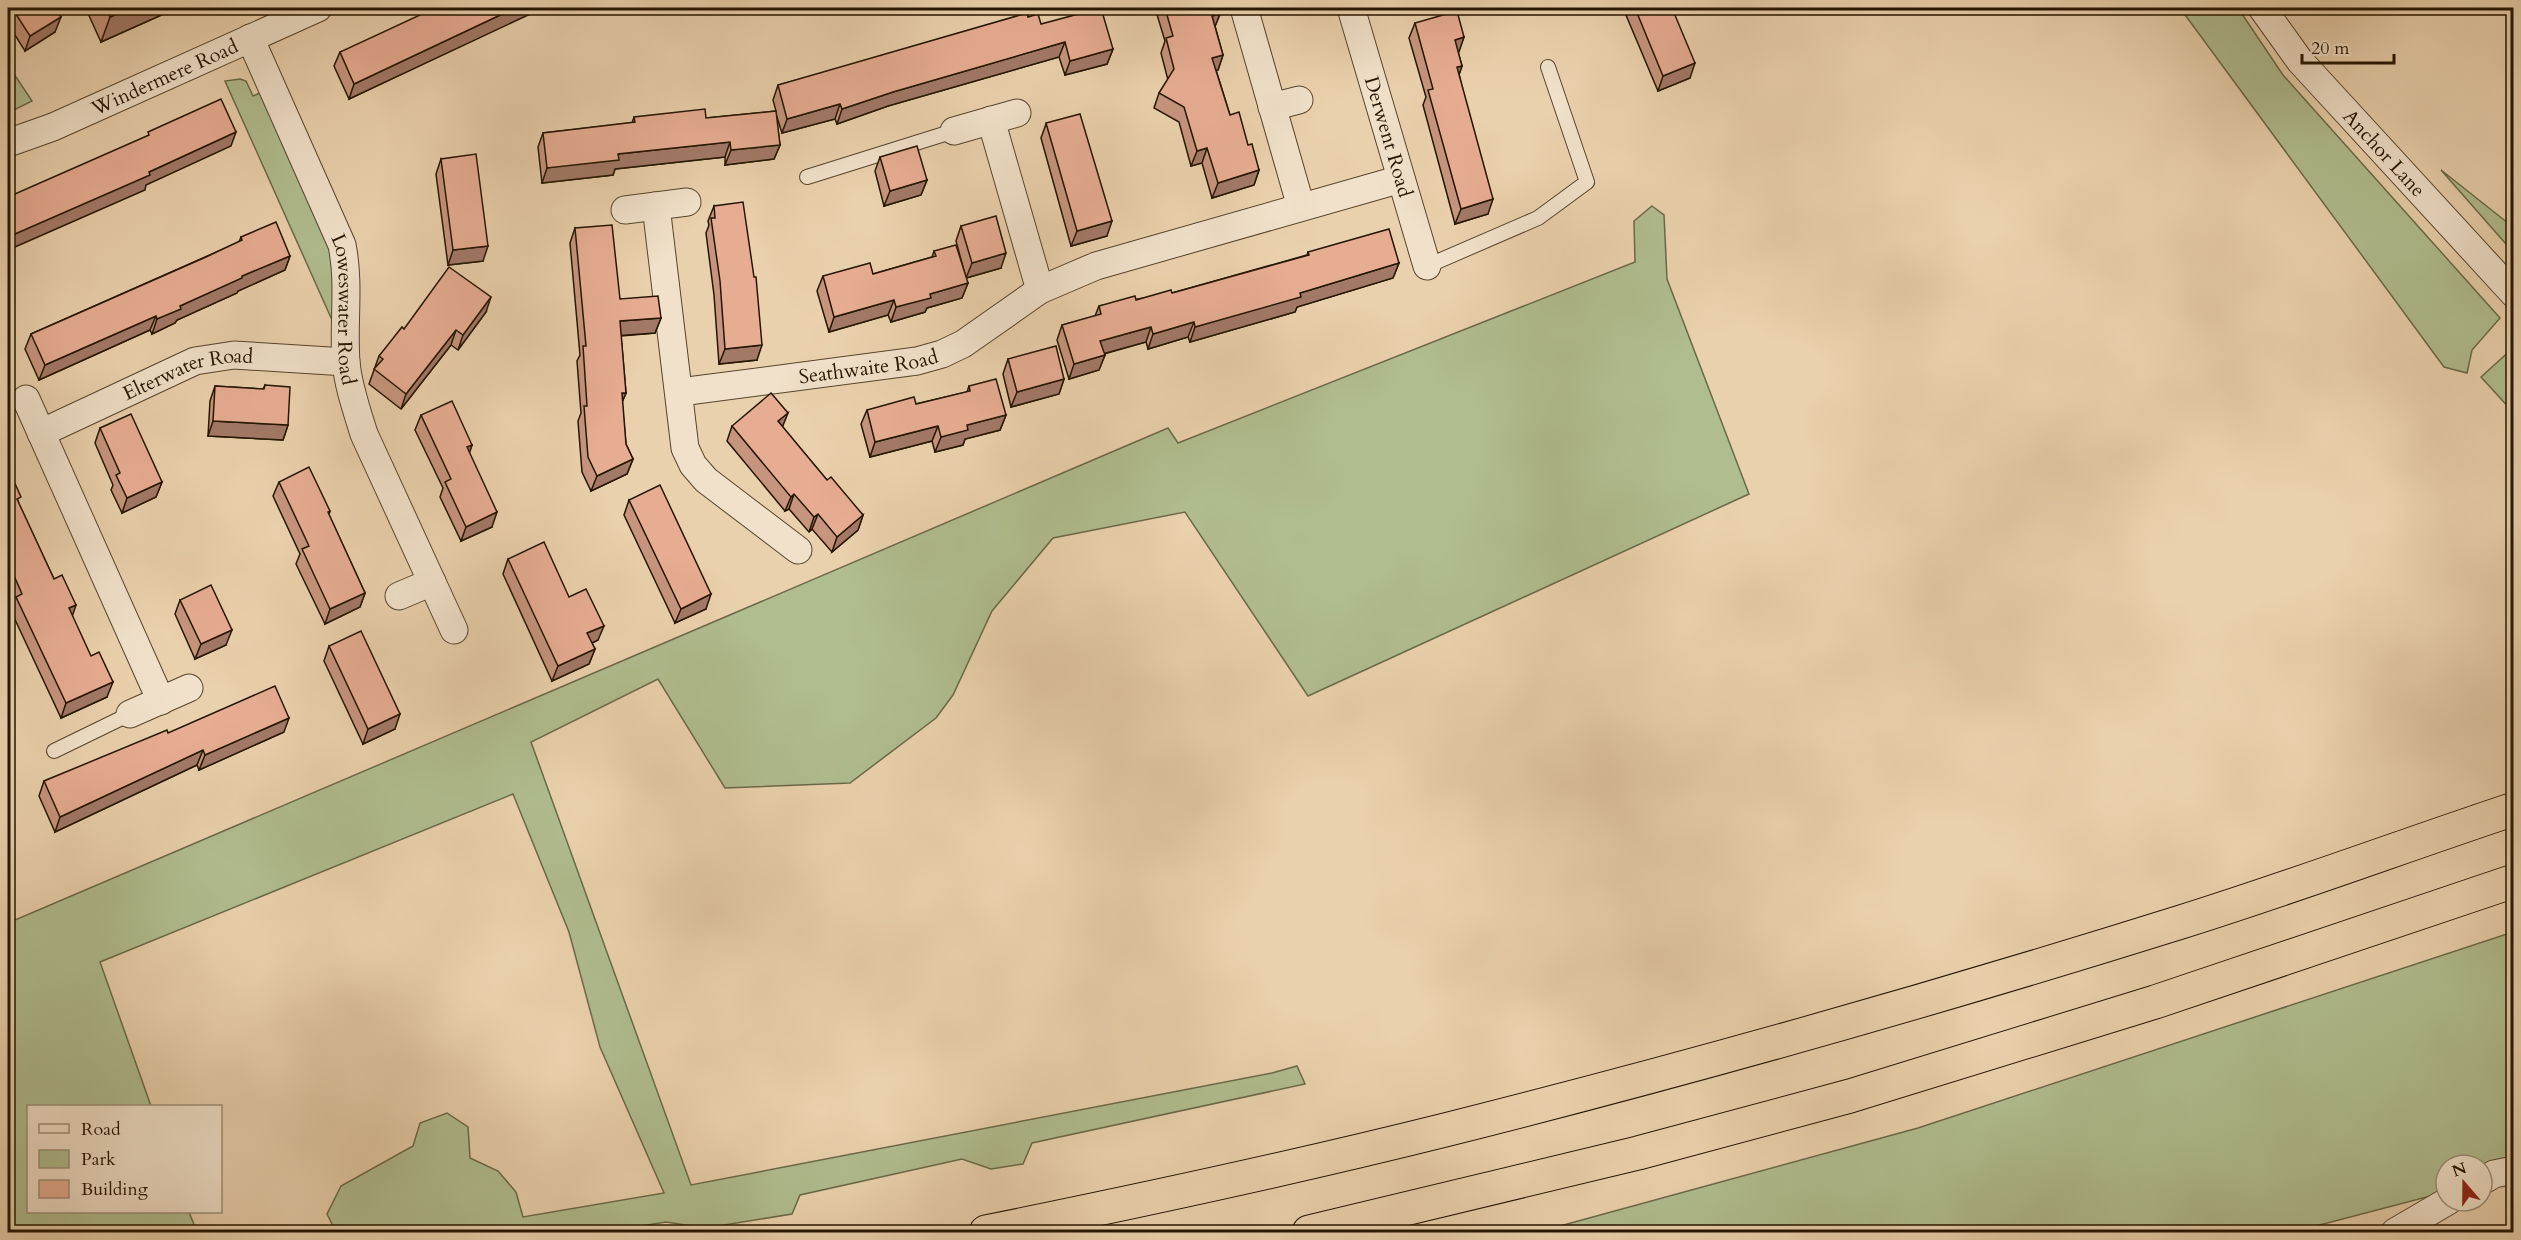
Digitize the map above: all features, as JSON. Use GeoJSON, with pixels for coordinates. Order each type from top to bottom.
{"type":"FeatureCollection","features":[{"type":"Feature","properties":{"kind":"highway"},"geometry":{"type":"LineString","coordinates":[[986,1233],[1175,1193],[1441,1131],[1678,1070],[1899,1008],[2185,921],[2514,808]]}},
{"type":"Feature","properties":{"kind":"highway"},"geometry":{"type":"LineString","coordinates":[[1309,1233],[1638,1152],[1850,1096],[2155,1002],[2514,881]]}},
{"type":"Feature","properties":{"kind":"street","name":"Windermere Road"},"geometry":{"type":"LineString","coordinates":[[8,143],[53,127],[318,8]]}},
{"type":"Feature","properties":{"kind":"street"},"geometry":{"type":"LineString","coordinates":[[1244,8],[1301,207]]}},
{"type":"Feature","properties":{"kind":"street","name":"Derwent Road"},"geometry":{"type":"LineString","coordinates":[[1351,8],[1427,266]]}},
{"type":"Feature","properties":{"kind":"street","name":"Anchor Lane"},"geometry":{"type":"LineString","coordinates":[[2262,8],[2300,61],[2514,294]]}},
{"type":"Feature","properties":{"kind":"street","name":"Loweswater Road"},"geometry":{"type":"LineString","coordinates":[[250,38],[342,245],[347,269],[346,362],[355,406],[364,434],[454,630]]}},
{"type":"Feature","properties":{"kind":"street"},"geometry":{"type":"LineString","coordinates":[[1272,107],[1299,100]]}},
{"type":"Feature","properties":{"kind":"street"},"geometry":{"type":"LineString","coordinates":[[954,131],[1017,113]]}},
{"type":"Feature","properties":{"kind":"street"},"geometry":{"type":"LineString","coordinates":[[991,120],[1040,290]]}},
{"type":"Feature","properties":{"kind":"street","name":"Seathwaite Road"},"geometry":{"type":"LineString","coordinates":[[680,392],[917,362],[963,344],[1040,290],[1096,266],[1401,179]]}},
{"type":"Feature","properties":{"kind":"street"},"geometry":{"type":"LineString","coordinates":[[625,210],[687,202]]}},
{"type":"Feature","properties":{"kind":"street"},"geometry":{"type":"LineString","coordinates":[[656,206],[686,448],[693,465],[752,530],[798,550]]}},
{"type":"Feature","properties":{"kind":"street","name":"Elterwater Road"},"geometry":{"type":"LineString","coordinates":[[41,434],[195,361],[216,356],[234,355],[346,362]]}},
{"type":"Feature","properties":{"kind":"street"},"geometry":{"type":"LineString","coordinates":[[26,399],[160,701]]}},
{"type":"Feature","properties":{"kind":"street"},"geometry":{"type":"LineString","coordinates":[[399,596],[432,582]]}},
{"type":"Feature","properties":{"kind":"street"},"geometry":{"type":"LineString","coordinates":[[130,714],[189,688]]}},
{"type":"Feature","properties":{"kind":"street"},"geometry":{"type":"LineString","coordinates":[[2494,1174],[2514,1170]]}},
{"type":"Feature","properties":{"kind":"street"},"geometry":{"type":"LineString","coordinates":[[2394,1233],[2434,1209]]}},
{"type":"Feature","properties":{"kind":"lane"},"geometry":{"type":"LineString","coordinates":[[1427,266],[1538,218],[1587,182],[1548,67]]}},
{"type":"Feature","properties":{"kind":"lane"},"geometry":{"type":"LineString","coordinates":[[807,177],[954,131]]}},
{"type":"Feature","properties":{"kind":"lane"},"geometry":{"type":"LineString","coordinates":[[54,751],[130,714]]}},
{"type":"Feature","properties":{"kind":"green space"},"geometry":{"type":"Polygon","coordinates":[[[2180,8],[2238,8],[2283,75],[2500,318],[2472,350],[2467,373],[2444,367],[2180,8]]]}},
{"type":"Feature","properties":{"kind":"green space"},"geometry":{"type":"Polygon","coordinates":[[[8,65],[32,101],[8,113],[8,65]]]}},
{"type":"Feature","properties":{"kind":"green space"},"geometry":{"type":"Polygon","coordinates":[[[240,79],[246,81],[253,96],[260,93],[330,250],[335,272],[332,320],[225,81],[240,79]]]}},
{"type":"Feature","properties":{"kind":"green space"},"geometry":{"type":"Polygon","coordinates":[[[2441,170],[2513,227],[2513,252],[2441,170]]]}},
{"type":"Feature","properties":{"kind":"green space"},"geometry":{"type":"Polygon","coordinates":[[[1652,206],[1664,215],[1667,279],[1749,494],[1308,696],[1185,512],[1053,538],[992,611],[953,695],[936,718],[850,783],[725,788],[658,679],[531,742],[691,1185],[1272,1073],[1297,1066],[1305,1084],[1032,1143],[1023,1164],[991,1169],[962,1159],[800,1195],[792,1214],[706,1228],[666,1222],[604,1232],[336,1232],[327,1214],[341,1186],[413,1146],[420,1123],[447,1113],[468,1127],[470,1158],[498,1171],[516,1192],[523,1217],[664,1193],[600,1047],[569,932],[513,794],[100,962],[151,1105],[27,1105],[27,1213],[189,1213],[197,1232],[8,1232],[8,923],[1168,428],[1178,443],[1635,262],[1634,221],[1652,206]]]}},
{"type":"Feature","properties":{"kind":"green space"},"geometry":{"type":"Polygon","coordinates":[[[2513,348],[2513,412],[2481,377],[2513,348]]]}},
{"type":"Feature","properties":{"kind":"green space"},"geometry":{"type":"Polygon","coordinates":[[[2513,932],[2513,1174],[2494,1179],[2494,1153],[2434,1153],[2434,1195],[2293,1232],[1538,1232],[1918,1128],[2513,932]]]}},
{"type":"Feature","properties":{"kind":"building"},"geometry":{"type":"Polygon","coordinates":[[[12,8],[55,8],[61,17],[30,36],[12,8]]]}},
{"type":"Feature","properties":{"kind":"building"},"geometry":{"type":"Polygon","coordinates":[[[106,8],[131,8],[110,17],[106,8]]]}},
{"type":"Feature","properties":{"kind":"building"},"geometry":{"type":"Polygon","coordinates":[[[435,8],[515,8],[354,84],[340,52],[435,8]]]}},
{"type":"Feature","properties":{"kind":"building"},"geometry":{"type":"Polygon","coordinates":[[[1101,8],[1113,49],[1070,61],[1065,42],[842,109],[840,104],[787,119],[778,85],[1027,13],[1028,17],[1038,14],[1041,24],[1101,8]]]}},
{"type":"Feature","properties":{"kind":"building"},"geometry":{"type":"Polygon","coordinates":[[[1165,8],[1218,8],[1220,14],[1212,16],[1223,55],[1212,58],[1230,115],[1239,112],[1248,145],[1252,144],[1259,170],[1218,183],[1207,148],[1197,151],[1184,107],[1159,93],[1174,69],[1166,38],[1173,36],[1165,8]]]}},
{"type":"Feature","properties":{"kind":"building"},"geometry":{"type":"Polygon","coordinates":[[[1635,8],[1672,8],[1695,63],[1663,76],[1635,8]]]}},
{"type":"Feature","properties":{"kind":"building"},"geometry":{"type":"Polygon","coordinates":[[[1457,11],[1464,37],[1455,40],[1462,66],[1457,67],[1493,199],[1461,209],[1428,90],[1433,89],[1415,23],[1457,11]]]}},
{"type":"Feature","properties":{"kind":"building"},"geometry":{"type":"Polygon","coordinates":[[[221,99],[236,132],[149,172],[150,175],[8,237],[8,197],[149,135],[148,132],[221,99]]]}},
{"type":"Feature","properties":{"kind":"building"},"geometry":{"type":"Polygon","coordinates":[[[705,109],[706,118],[776,111],[780,145],[731,150],[730,142],[618,154],[619,160],[547,168],[543,133],[635,122],[634,117],[705,109]]]}},
{"type":"Feature","properties":{"kind":"building"},"geometry":{"type":"Polygon","coordinates":[[[1080,114],[1112,221],[1077,231],[1046,123],[1080,114]]]}},
{"type":"Feature","properties":{"kind":"building"},"geometry":{"type":"Polygon","coordinates":[[[917,146],[927,180],[890,191],[880,157],[917,146]]]}},
{"type":"Feature","properties":{"kind":"building"},"geometry":{"type":"Polygon","coordinates":[[[476,154],[488,246],[453,250],[441,159],[476,154]]]}},
{"type":"Feature","properties":{"kind":"building"},"geometry":{"type":"Polygon","coordinates":[[[743,202],[754,277],[756,277],[762,345],[725,349],[720,281],[711,218],[715,218],[714,206],[743,202]]]}},
{"type":"Feature","properties":{"kind":"building"},"geometry":{"type":"Polygon","coordinates":[[[996,216],[1006,253],[972,263],[961,226],[996,216]]]}},
{"type":"Feature","properties":{"kind":"building"},"geometry":{"type":"Polygon","coordinates":[[[276,222],[290,256],[180,306],[181,309],[157,319],[156,316],[45,365],[31,334],[206,257],[242,240],[241,237],[276,222]]]}},
{"type":"Feature","properties":{"kind":"building"},"geometry":{"type":"Polygon","coordinates":[[[612,225],[620,299],[658,296],[661,318],[620,321],[626,393],[622,393],[626,444],[633,459],[597,476],[588,457],[584,406],[587,406],[583,346],[586,346],[575,228],[612,225]]]}},
{"type":"Feature","properties":{"kind":"building"},"geometry":{"type":"Polygon","coordinates":[[[1389,229],[1399,263],[1300,293],[1301,297],[1195,327],[1194,322],[1153,334],[1151,327],[1100,341],[1105,355],[1074,364],[1062,325],[1101,314],[1099,306],[1135,296],[1136,300],[1171,290],[1172,293],[1309,255],[1308,252],[1389,229]]]}},
{"type":"Feature","properties":{"kind":"building"},"geometry":{"type":"Polygon","coordinates":[[[956,245],[968,283],[930,294],[931,298],[896,307],[894,300],[834,317],[823,276],[870,263],[873,274],[936,256],[934,251],[956,245]]]}},
{"type":"Feature","properties":{"kind":"building"},"geometry":{"type":"Polygon","coordinates":[[[449,267],[491,297],[463,335],[456,330],[406,394],[374,369],[383,359],[379,356],[402,327],[404,329],[449,267]]]}},
{"type":"Feature","properties":{"kind":"building"},"geometry":{"type":"Polygon","coordinates":[[[1056,346],[1064,379],[1017,392],[1008,359],[1056,346]]]}},
{"type":"Feature","properties":{"kind":"building"},"geometry":{"type":"Polygon","coordinates":[[[996,379],[1006,415],[967,425],[968,430],[941,437],[938,426],[875,442],[867,410],[914,397],[916,404],[970,391],[969,386],[996,379]]]}},
{"type":"Feature","properties":{"kind":"building"},"geometry":{"type":"Polygon","coordinates":[[[265,385],[290,387],[288,425],[213,421],[215,386],[264,389],[265,385]]]}},
{"type":"Feature","properties":{"kind":"building"},"geometry":{"type":"Polygon","coordinates":[[[771,393],[788,413],[778,421],[827,480],[831,477],[863,515],[837,537],[818,514],[814,517],[794,494],[791,497],[732,426],[771,393]]]}},
{"type":"Feature","properties":{"kind":"building"},"geometry":{"type":"Polygon","coordinates":[[[452,401],[472,445],[467,447],[497,512],[466,527],[445,482],[451,479],[421,415],[452,401]]]}},
{"type":"Feature","properties":{"kind":"building"},"geometry":{"type":"Polygon","coordinates":[[[131,414],[162,482],[127,498],[116,475],[120,473],[100,428],[131,414]]]}},
{"type":"Feature","properties":{"kind":"building"},"geometry":{"type":"Polygon","coordinates":[[[309,467],[365,593],[330,609],[302,549],[309,546],[279,482],[309,467]]]}},
{"type":"Feature","properties":{"kind":"building"},"geometry":{"type":"Polygon","coordinates":[[[8,468],[21,497],[17,499],[54,579],[62,575],[76,605],[69,608],[91,656],[99,652],[113,682],[66,703],[16,597],[22,594],[8,562],[8,468]]]}},
{"type":"Feature","properties":{"kind":"building"},"geometry":{"type":"Polygon","coordinates":[[[660,485],[711,594],[681,609],[629,500],[660,485]]]}},
{"type":"Feature","properties":{"kind":"building"},"geometry":{"type":"Polygon","coordinates":[[[544,542],[569,597],[586,589],[604,626],[587,633],[595,649],[558,666],[508,559],[544,542]]]}},
{"type":"Feature","properties":{"kind":"building"},"geometry":{"type":"Polygon","coordinates":[[[211,585],[232,630],[201,644],[180,600],[211,585]]]}},
{"type":"Feature","properties":{"kind":"building"},"geometry":{"type":"Polygon","coordinates":[[[361,631],[400,714],[368,729],[329,646],[361,631]]]}},
{"type":"Feature","properties":{"kind":"building"},"geometry":{"type":"Polygon","coordinates":[[[275,686],[289,718],[205,755],[203,750],[60,817],[44,781],[167,730],[168,733],[275,686]]]}}]}
